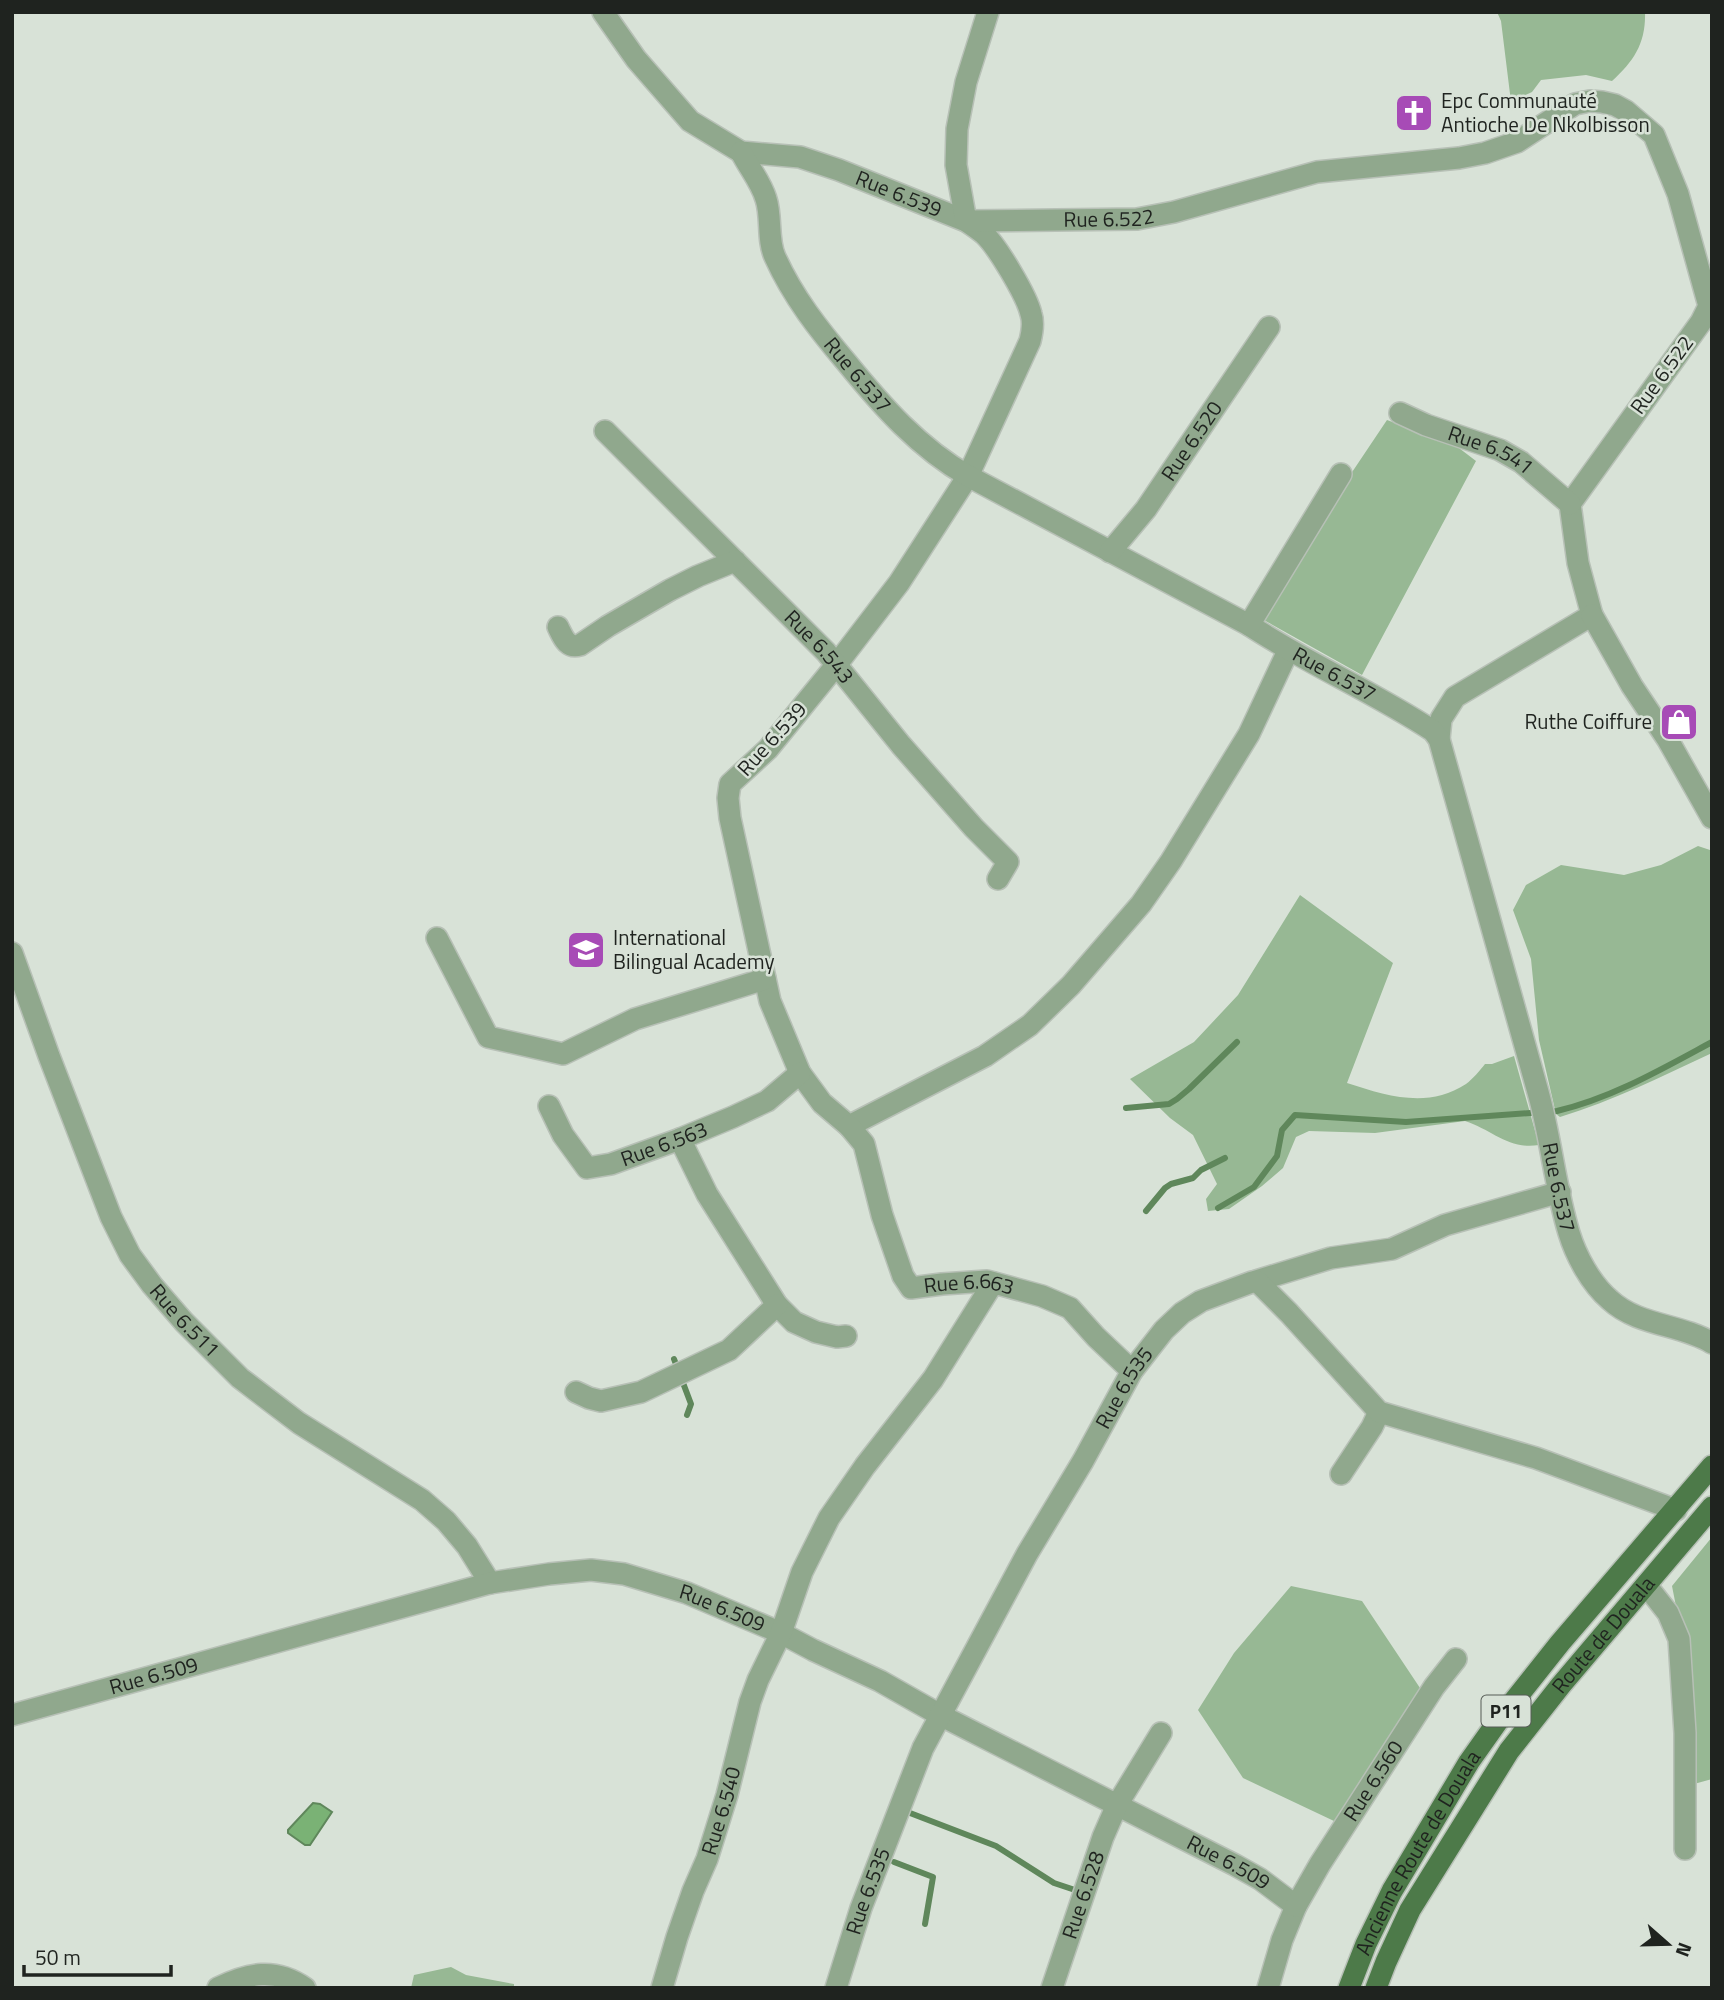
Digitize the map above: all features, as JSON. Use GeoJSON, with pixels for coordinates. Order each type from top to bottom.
{"type":"FeatureCollection","features":[{"type":"Feature","properties":{"kind":"main road","name":"Ancienne Route de Douala"},"geometry":{"type":"LineString","coordinates":[[1349,1988],[1366,1944],[1392,1891],[1469,1762],[1560,1643],[1712,1466]]}},
{"type":"Feature","properties":{"kind":"main road","name":"Route de Douala"},"geometry":{"type":"LineString","coordinates":[[1376,1988],[1410,1910],[1509,1751],[1561,1685],[1712,1507]]}},
{"type":"Feature","properties":{"kind":"street","name":"Rue 6.539"},"geometry":{"type":"LineString","coordinates":[[603,12],[636,59],[690,121],[741,152],[800,158],[839,170],[966,221],[995,246],[1031,313],[1030,341],[968,476],[899,583],[768,749],[730,784],[730,818],[770,1001],[800,1073],[821,1103],[849,1126]]}},
{"type":"Feature","properties":{"kind":"street"},"geometry":{"type":"LineString","coordinates":[[966,221],[956,165],[957,129],[966,82],[988,12]]}},
{"type":"Feature","properties":{"kind":"street","name":"Rue 6.522"},"geometry":{"type":"LineString","coordinates":[[966,221],[1137,219],[1174,212],[1317,172],[1485,153],[1517,142],[1575,104],[1590,101],[1615,105],[1654,135],[1678,194],[1710,306],[1570,504]]}},
{"type":"Feature","properties":{"kind":"street","name":"Rue 6.537"},"geometry":{"type":"LineString","coordinates":[[741,152],[762,186],[768,202],[773,254],[798,302],[866,387],[905,429],[952,467],[1249,625],[1288,651],[1335,674],[1433,731],[1439,739],[1539,1095],[1569,1234],[1588,1275],[1610,1301],[1630,1313],[1712,1343]]}},
{"type":"Feature","properties":{"kind":"street","name":"Rue 6.520"},"geometry":{"type":"LineString","coordinates":[[1110,552],[1146,509],[1269,327]]}},
{"type":"Feature","properties":{"kind":"street","name":"Rue 6.541"},"geometry":{"type":"LineString","coordinates":[[1401,412],[1426,425],[1500,450],[1521,462],[1570,504]]}},
{"type":"Feature","properties":{"kind":"street","name":"Rue 6.543"},"geometry":{"type":"LineString","coordinates":[[605,431],[779,603],[836,664],[901,745],[974,828],[1008,862],[998,879]]}},
{"type":"Feature","properties":{"kind":"street"},"geometry":{"type":"LineString","coordinates":[[1249,625],[1341,474]]}},
{"type":"Feature","properties":{"kind":"street"},"geometry":{"type":"LineString","coordinates":[[1570,504],[1578,563],[1592,615],[1712,818]]}},
{"type":"Feature","properties":{"kind":"street"},"geometry":{"type":"LineString","coordinates":[[558,627],[567,644],[575,647],[670,590],[735,561]]}},
{"type":"Feature","properties":{"kind":"street"},"geometry":{"type":"LineString","coordinates":[[1439,739],[1441,719],[1455,696],[1592,615]]}},
{"type":"Feature","properties":{"kind":"street"},"geometry":{"type":"LineString","coordinates":[[849,1126],[985,1056],[1030,1025],[1071,985],[1141,904],[1171,861],[1249,734],[1288,651]]}},
{"type":"Feature","properties":{"kind":"street"},"geometry":{"type":"LineString","coordinates":[[437,938],[488,1037],[563,1054],[635,1019],[765,979]]}},
{"type":"Feature","properties":{"kind":"street","name":"Rue 6.511"},"geometry":{"type":"LineString","coordinates":[[12,953],[111,1217],[130,1255],[152,1284],[184,1322],[240,1378],[299,1423],[422,1500],[446,1521],[467,1546],[491,1583]]}},
{"type":"Feature","properties":{"kind":"street","name":"Rue 6.563"},"geometry":{"type":"LineString","coordinates":[[549,1106],[563,1135],[587,1168],[611,1164],[733,1117],[767,1101],[800,1073]]}},
{"type":"Feature","properties":{"kind":"street","name":"Rue 6.663"},"geometry":{"type":"LineString","coordinates":[[849,1126],[864,1144],[882,1215],[906,1284],[913,1289],[968,1282],[993,1283],[1042,1296],[1070,1308],[1132,1371]]}},
{"type":"Feature","properties":{"kind":"street"},"geometry":{"type":"LineString","coordinates":[[680,1139],[706,1194],[777,1305],[794,1322],[816,1332],[837,1337],[846,1336]]}},
{"type":"Feature","properties":{"kind":"street","name":"Rue 6.535"},"geometry":{"type":"LineString","coordinates":[[836,1988],[861,1908],[923,1748],[1027,1554],[1083,1461],[1132,1371],[1164,1330],[1182,1313],[1201,1301],[1256,1281],[1331,1258],[1392,1249],[1445,1226],[1560,1192]]}},
{"type":"Feature","properties":{"kind":"street"},"geometry":{"type":"LineString","coordinates":[[1256,1281],[1289,1313],[1379,1412],[1536,1458],[1676,1510]]}},
{"type":"Feature","properties":{"kind":"street","name":"Rue 6.540"},"geometry":{"type":"LineString","coordinates":[[662,1988],[727,1795],[750,1702],[781,1633],[802,1572],[829,1518],[865,1466],[933,1379],[993,1283]]}},
{"type":"Feature","properties":{"kind":"street"},"geometry":{"type":"LineString","coordinates":[[576,1392],[601,1401],[641,1392],[729,1350],[777,1305]]}},
{"type":"Feature","properties":{"kind":"street"},"geometry":{"type":"LineString","coordinates":[[1341,1474],[1379,1412]]}},
{"type":"Feature","properties":{"kind":"street","name":"Rue 6.509"},"geometry":{"type":"LineString","coordinates":[[12,1715],[491,1583],[591,1570],[624,1574],[687,1593],[781,1633],[880,1681],[940,1715],[1260,1879],[1296,1906]]}},
{"type":"Feature","properties":{"kind":"street"},"geometry":{"type":"LineString","coordinates":[[1646,1585],[1668,1613],[1679,1639],[1685,1733],[1685,1849]]}},
{"type":"Feature","properties":{"kind":"street","name":"Rue 6.560"},"geometry":{"type":"LineString","coordinates":[[1296,1906],[1434,1687],[1457,1659]]}},
{"type":"Feature","properties":{"kind":"street","name":"Rue 6.528"},"geometry":{"type":"LineString","coordinates":[[1052,1988],[1103,1837],[1117,1805],[1161,1733]]}},
{"type":"Feature","properties":{"kind":"street"},"geometry":{"type":"LineString","coordinates":[[1268,1988],[1282,1940],[1296,1906]]}},
{"type":"Feature","properties":{"kind":"street"},"geometry":{"type":"LineString","coordinates":[[218,1988],[246,1975],[270,1973],[305,1988]]}},
{"type":"Feature","properties":{"kind":"shaded area"},"geometry":{"type":"Polygon","coordinates":[[[1497,12],[1645,12],[1645,23],[1637,51],[1612,81],[1586,75],[1541,80],[1532,92],[1511,102],[1501,21],[1497,12]]]}},
{"type":"Feature","properties":{"kind":"shaded area"},"geometry":{"type":"Polygon","coordinates":[[[1387,420],[1455,445],[1476,461],[1362,675],[1262,619],[1322,517],[1387,420]]]}},
{"type":"Feature","properties":{"kind":"shaded area"},"geometry":{"type":"Polygon","coordinates":[[[1698,846],[1712,852],[1712,1053],[1618,1096],[1560,1117],[1556,1114],[1539,1040],[1531,959],[1513,910],[1526,885],[1561,865],[1624,875],[1661,865],[1698,846]]]}},
{"type":"Feature","properties":{"kind":"shaded area"},"geometry":{"type":"Polygon","coordinates":[[[1300,895],[1393,963],[1347,1083],[1392,1096],[1437,1096],[1466,1084],[1485,1064],[1514,1056],[1539,1145],[1518,1145],[1465,1121],[1375,1133],[1309,1131],[1296,1137],[1283,1168],[1262,1186],[1229,1209],[1208,1211],[1206,1199],[1217,1184],[1193,1135],[1170,1118],[1130,1079],[1194,1042],[1238,995],[1300,895]]]}},
{"type":"Feature","properties":{"kind":"shaded area"},"geometry":{"type":"Polygon","coordinates":[[[1712,1537],[1712,1779],[1694,1784],[1684,1647],[1672,1586],[1712,1537]]]}},
{"type":"Feature","properties":{"kind":"shaded area"},"geometry":{"type":"Polygon","coordinates":[[[1291,1586],[1362,1601],[1422,1691],[1334,1821],[1243,1778],[1198,1710],[1234,1653],[1291,1586]]]}},
{"type":"Feature","properties":{"kind":"shaded area"},"geometry":{"type":"Polygon","coordinates":[[[313,1803],[332,1812],[310,1845],[305,1845],[288,1833],[288,1830],[313,1803]]]}},
{"type":"Feature","properties":{"kind":"shaded area"},"geometry":{"type":"Polygon","coordinates":[[[451,1967],[466,1975],[514,1984],[514,1988],[411,1988],[414,1975],[451,1967]]]}},
{"type":"Feature","properties":{"kind":"waterway"},"geometry":{"type":"LineString","coordinates":[[1126,1108],[1169,1104],[1189,1089],[1237,1042]]}},
{"type":"Feature","properties":{"kind":"waterway"},"geometry":{"type":"LineString","coordinates":[[1218,1208],[1254,1187],[1277,1156],[1282,1130],[1295,1115],[1406,1122],[1557,1111],[1617,1091],[1712,1042]]}},
{"type":"Feature","properties":{"kind":"waterway"},"geometry":{"type":"LineString","coordinates":[[1146,1211],[1165,1188],[1193,1178],[1201,1170],[1225,1158]]}},
{"type":"Feature","properties":{"kind":"waterway"},"geometry":{"type":"LineString","coordinates":[[674,1359],[691,1404],[687,1415]]}},
{"type":"Feature","properties":{"kind":"waterway"},"geometry":{"type":"LineString","coordinates":[[910,1813],[996,1846],[1054,1883],[1075,1890]]}},
{"type":"Feature","properties":{"kind":"waterway"},"geometry":{"type":"LineString","coordinates":[[894,1862],[933,1877],[925,1924]]}},
{"type":"Feature","properties":{"kind":"place","name":"Epc Communauté Antioche De Nkolbisson"},"geometry":{"type":"Point","coordinates":[1414,113]}},
{"type":"Feature","properties":{"kind":"place","name":"Ruthe Coiffure"},"geometry":{"type":"Point","coordinates":[1679,722]}},
{"type":"Feature","properties":{"kind":"place","name":"International Bilingual Academy"},"geometry":{"type":"Point","coordinates":[586,950]}}]}
